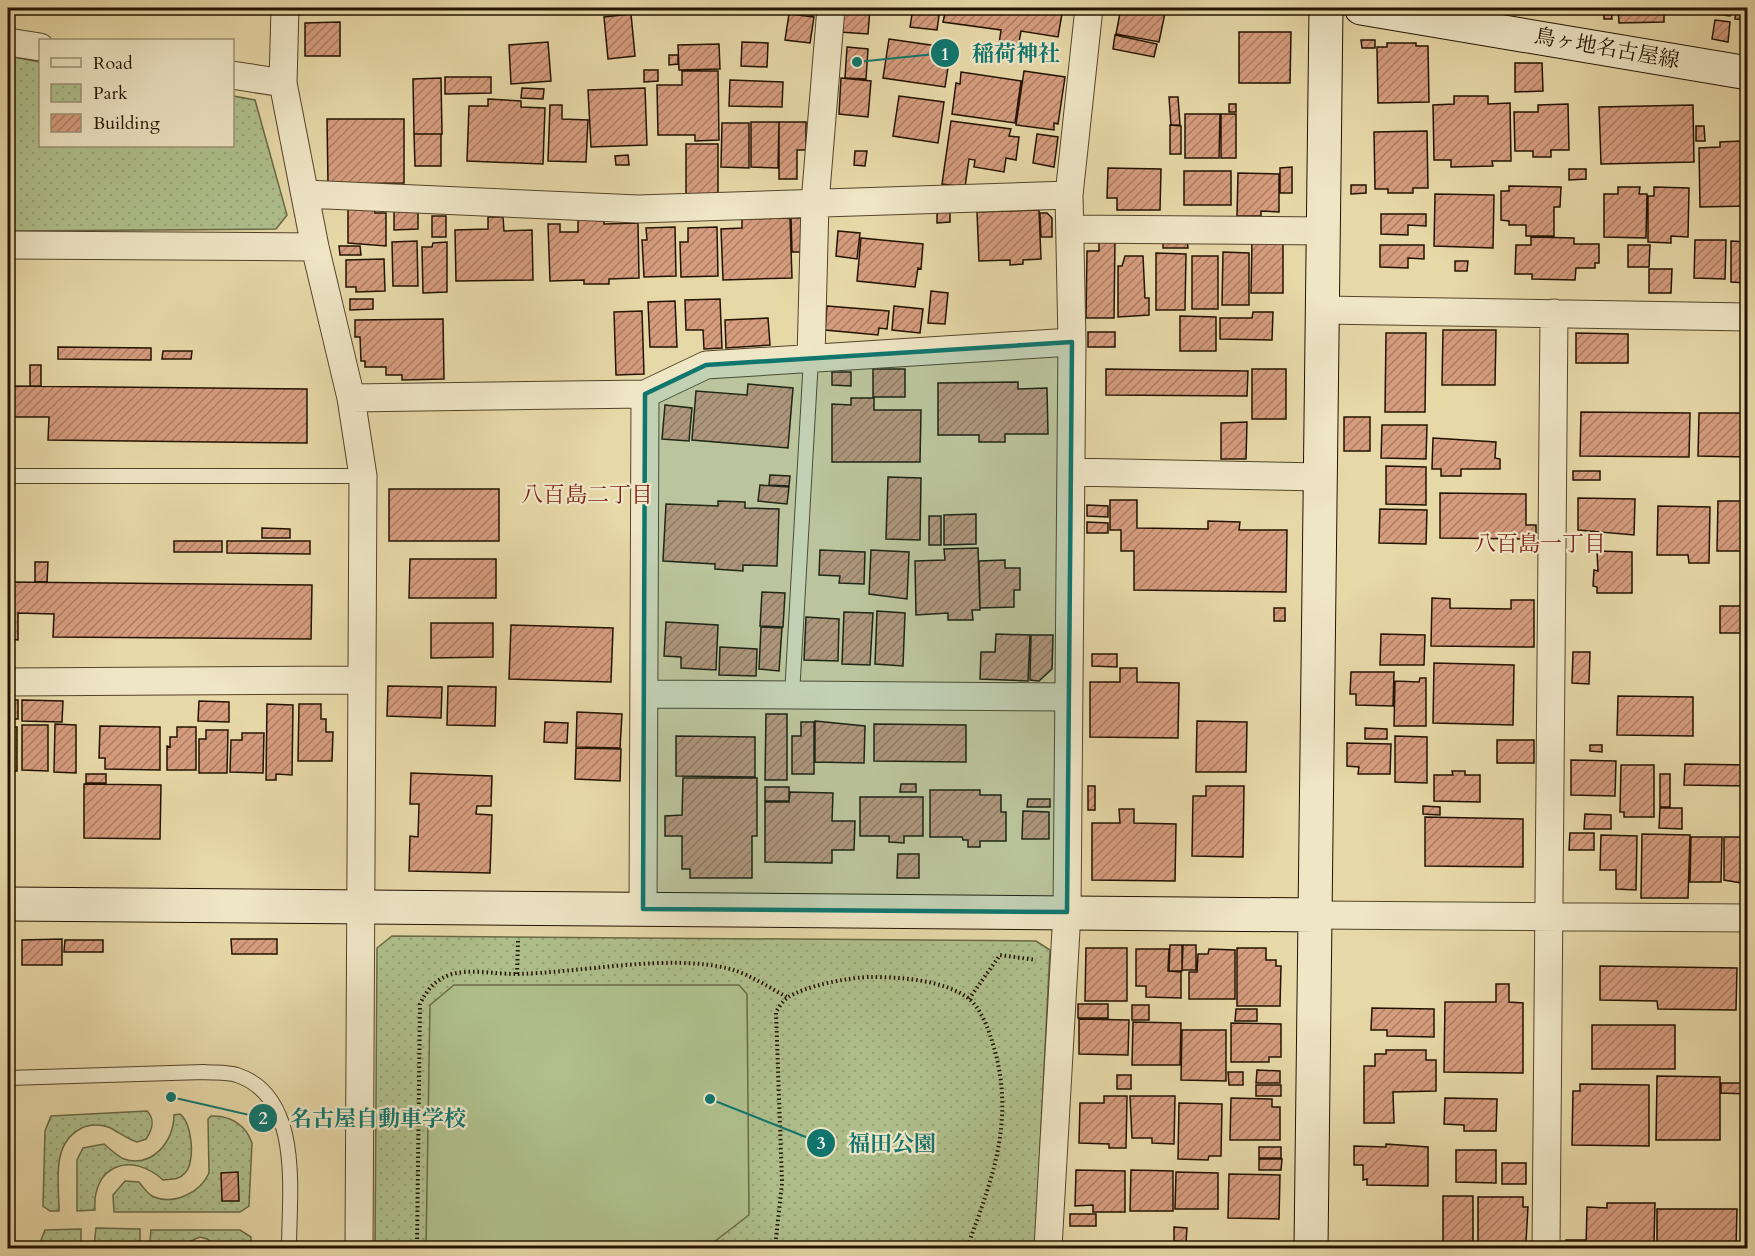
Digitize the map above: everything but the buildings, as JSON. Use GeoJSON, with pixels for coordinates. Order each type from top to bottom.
{"type":"FeatureCollection","features":[{"type":"Feature","properties":{"kind":"street"},"geometry":{"type":"LineString","coordinates":[[285,8],[283,83],[315,247],[351,398],[363,476],[359,1248]]}},
{"type":"Feature","properties":{"kind":"street"},"geometry":{"type":"LineString","coordinates":[[811,358],[814,203],[831,8]]}},
{"type":"Feature","properties":{"kind":"street"},"geometry":{"type":"LineString","coordinates":[[1037,1248],[1067,912],[1072,342],[1070,195],[1089,8]]}},
{"type":"Feature","properties":{"kind":"street"},"geometry":{"type":"LineString","coordinates":[[1311,1248],[1326,8]]}},
{"type":"Feature","properties":{"kind":"street","name":"鳥ヶ地名古屋線"},"geometry":{"type":"LineString","coordinates":[[1361,8],[1416,11],[1748,73]]}},
{"type":"Feature","properties":{"kind":"street"},"geometry":{"type":"LineString","coordinates":[[8,42],[39,47]]}},
{"type":"Feature","properties":{"kind":"street"},"geometry":{"type":"LineString","coordinates":[[234,75],[283,83]]}},
{"type":"Feature","properties":{"kind":"street"},"geometry":{"type":"LineString","coordinates":[[305,194],[638,209],[1070,195]]}},
{"type":"Feature","properties":{"kind":"street"},"geometry":{"type":"LineString","coordinates":[[1070,229],[1323,231]]}},
{"type":"Feature","properties":{"kind":"street"},"geometry":{"type":"LineString","coordinates":[[8,245],[315,247]]}},
{"type":"Feature","properties":{"kind":"street"},"geometry":{"type":"LineString","coordinates":[[1323,310],[1748,316]]}},
{"type":"Feature","properties":{"kind":"street"},"geometry":{"type":"LineString","coordinates":[[1546,1248],[1554,314]]}},
{"type":"Feature","properties":{"kind":"street"},"geometry":{"type":"LineString","coordinates":[[351,398],[645,394],[706,365],[1072,342]]}},
{"type":"Feature","properties":{"kind":"street"},"geometry":{"type":"LineString","coordinates":[[644,909],[645,394]]}},
{"type":"Feature","properties":{"kind":"street"},"geometry":{"type":"LineString","coordinates":[[1071,472],[1321,477]]}},
{"type":"Feature","properties":{"kind":"street"},"geometry":{"type":"LineString","coordinates":[[8,682],[362,680]]}},
{"type":"Feature","properties":{"kind":"street"},"geometry":{"type":"LineString","coordinates":[[645,694],[1069,697]]}},
{"type":"Feature","properties":{"kind":"street"},"geometry":{"type":"LineString","coordinates":[[8,904],[1748,918]]}},
{"type":"Feature","properties":{"kind":"lane"},"geometry":{"type":"LineString","coordinates":[[792,695],[811,358]]}},
{"type":"Feature","properties":{"kind":"lane"},"geometry":{"type":"LineString","coordinates":[[8,476],[363,476]]}},
{"type":"Feature","properties":{"kind":"lane"},"geometry":{"type":"LineString","coordinates":[[8,1078],[204,1072],[236,1075],[253,1083],[270,1097],[282,1117],[289,1165],[289,1248]]}},
{"type":"Feature","properties":{"kind":"path"},"geometry":{"type":"LineString","coordinates":[[969,999],[1000,955],[1064,963]]}},
{"type":"Feature","properties":{"kind":"path"},"geometry":{"type":"LineString","coordinates":[[417,1248],[420,1004],[427,990],[436,981],[453,974],[704,965],[732,969],[787,998]]}},
{"type":"Feature","properties":{"kind":"path"},"geometry":{"type":"LineString","coordinates":[[775,1248],[782,1184],[776,1012],[787,998],[850,977],[882,977],[939,986],[969,999],[987,1025],[1000,1064],[1003,1125],[994,1176],[966,1247],[1037,1248]]}},
{"type":"Feature","properties":{"kind":"highlighted area"},"geometry":{"type":"Polygon","coordinates":[[[1072,342],[1067,912],[643,909],[645,394],[706,365],[1072,342]]]}},
{"type":"Feature","properties":{"kind":"green space"},"geometry":{"type":"Polygon","coordinates":[[[8,56],[39,62],[39,147],[234,147],[234,96],[255,100],[287,215],[276,229],[8,231],[8,56]]]}},
{"type":"Feature","properties":{"kind":"green space"},"geometry":{"type":"Polygon","coordinates":[[[392,936],[1036,941],[1050,950],[1035,1248],[375,1248],[377,948],[392,936]]]}},
{"type":"Feature","properties":{"kind":"green space"},"geometry":{"type":"Polygon","coordinates":[[[454,985],[739,985],[747,994],[749,1215],[706,1248],[426,1248],[430,1005],[454,985]]]}},
{"type":"Feature","properties":{"kind":"green space"},"geometry":{"type":"Polygon","coordinates":[[[147,1111],[152,1121],[151,1129],[146,1139],[137,1142],[108,1127],[98,1125],[83,1127],[71,1136],[64,1144],[59,1165],[59,1211],[50,1211],[43,1206],[45,1131],[51,1116],[147,1111]]]}},
{"type":"Feature","properties":{"kind":"green space"},"geometry":{"type":"Polygon","coordinates":[[[180,1114],[187,1125],[191,1142],[191,1160],[183,1175],[175,1179],[163,1180],[151,1171],[138,1166],[116,1167],[100,1182],[95,1210],[77,1211],[77,1160],[83,1148],[104,1144],[124,1159],[144,1160],[153,1156],[166,1143],[174,1115],[180,1114]]]}},
{"type":"Feature","properties":{"kind":"green space"},"geometry":{"type":"Polygon","coordinates":[[[211,1116],[225,1117],[236,1122],[246,1131],[252,1143],[249,1206],[240,1212],[114,1212],[113,1195],[125,1181],[139,1182],[147,1192],[160,1199],[177,1198],[193,1192],[209,1173],[208,1119],[211,1116]]]}},
{"type":"Feature","properties":{"kind":"green space"},"geometry":{"type":"Polygon","coordinates":[[[96,1228],[140,1229],[140,1241],[144,1248],[94,1246],[96,1228]]]}},
{"type":"Feature","properties":{"kind":"green space"},"geometry":{"type":"Polygon","coordinates":[[[81,1229],[81,1248],[42,1248],[41,1240],[45,1230],[81,1229]]]}},
{"type":"Feature","properties":{"kind":"green space"},"geometry":{"type":"Polygon","coordinates":[[[151,1230],[240,1230],[251,1237],[251,1248],[220,1248],[200,1237],[174,1248],[156,1248],[150,1241],[151,1230]]]}},
{"type":"Feature","properties":{"kind":"place","name":"稲荷神社"},"geometry":{"type":"Point","coordinates":[857,62]}},
{"type":"Feature","properties":{"kind":"place","name":"名古屋自動車学校"},"geometry":{"type":"Point","coordinates":[171,1097]}},
{"type":"Feature","properties":{"kind":"place","name":"福田公園"},"geometry":{"type":"Point","coordinates":[710,1099]}},
{"type":"Feature","properties":{"kind":"district","name":"八百島二丁目"},"geometry":{"type":"Point","coordinates":[587,494]}},
{"type":"Feature","properties":{"kind":"district","name":"八百島一丁目"},"geometry":{"type":"Point","coordinates":[1540,543]}}]}
